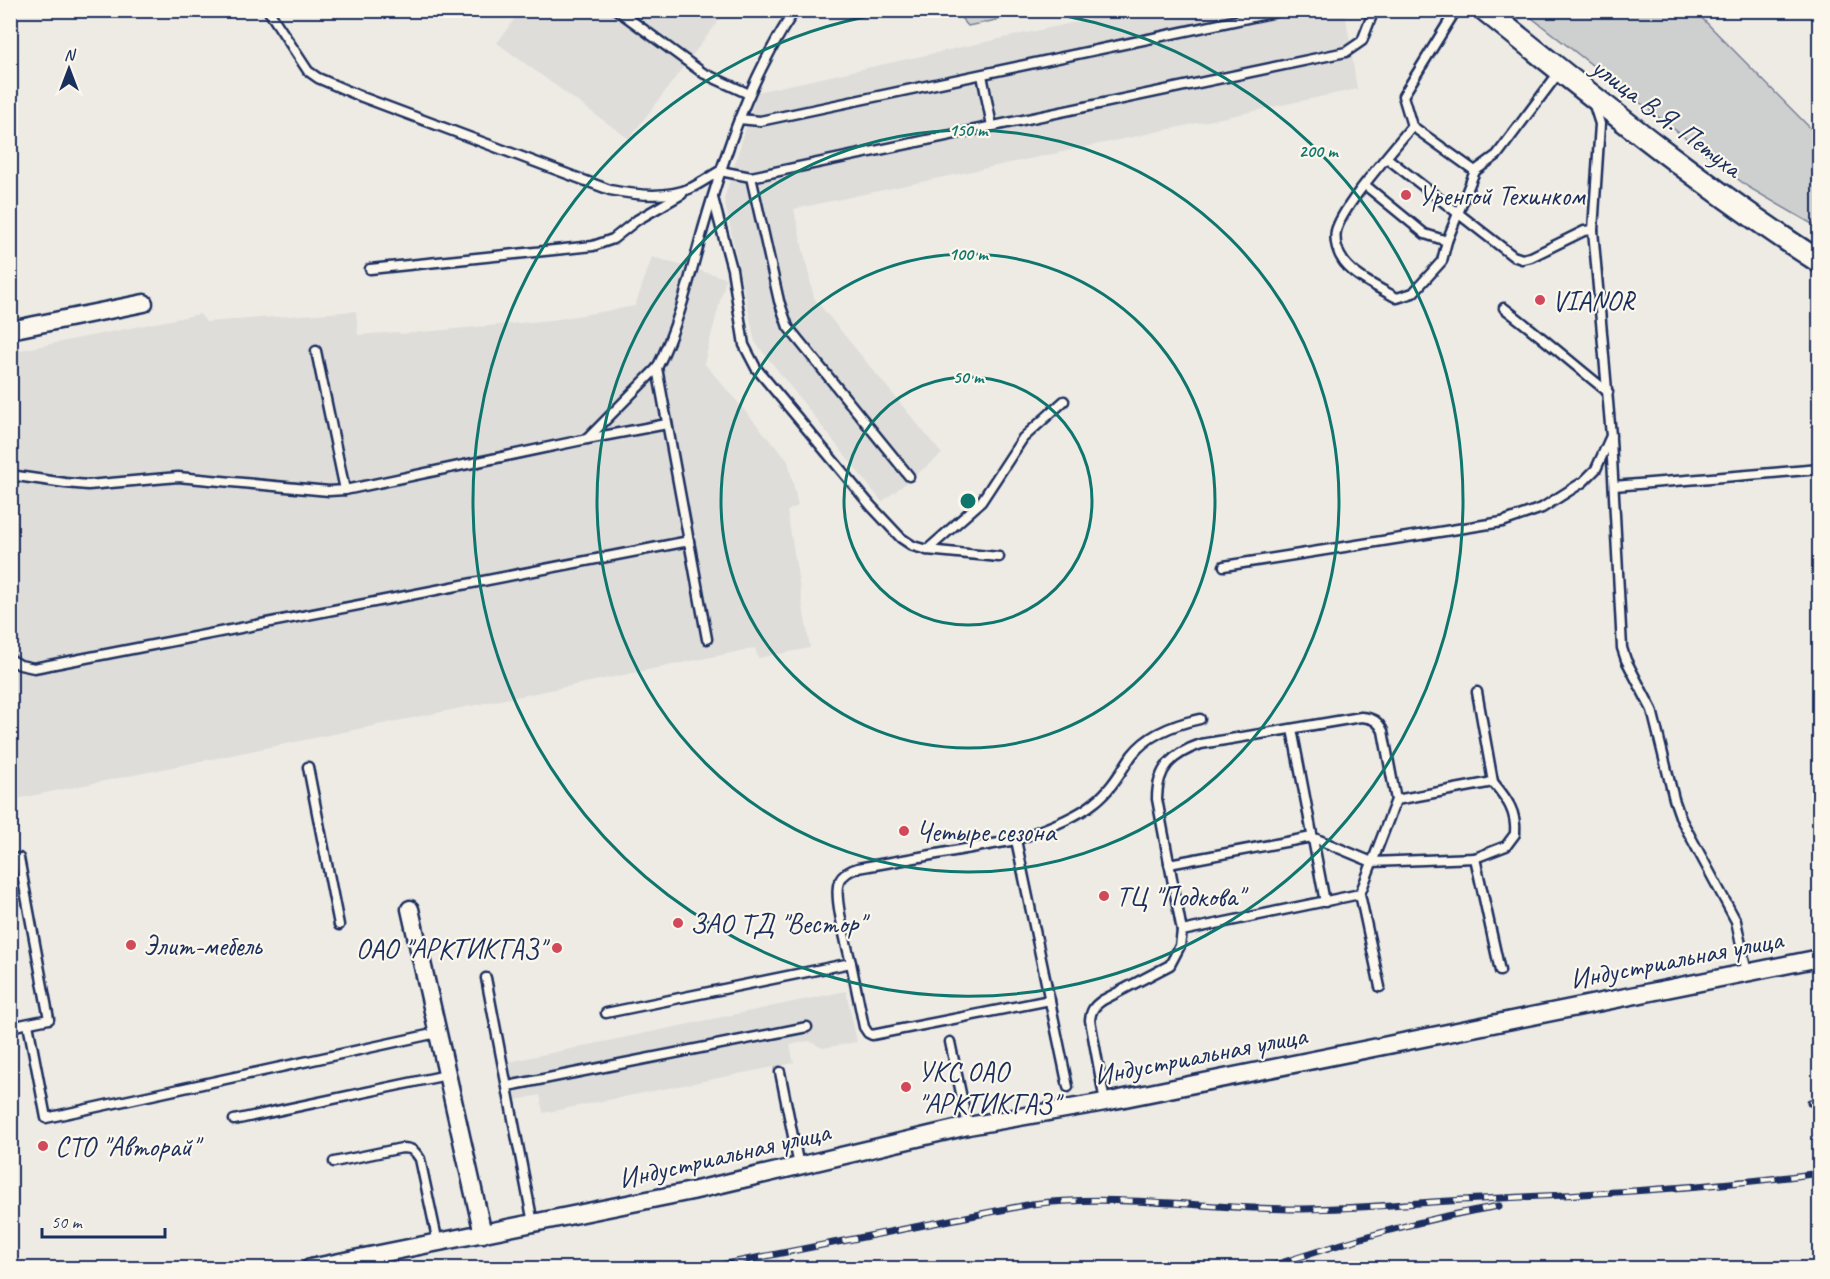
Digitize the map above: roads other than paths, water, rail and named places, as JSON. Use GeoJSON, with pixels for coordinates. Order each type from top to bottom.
{"type":"FeatureCollection","features":[{"type":"Feature","properties":{"kind":"street","name":"улица В.Я. Петуха"},"geometry":{"type":"LineString","coordinates":[[1485,10],[1641,136],[1710,187],[1820,262]]}},
{"type":"Feature","properties":{"kind":"street"},"geometry":{"type":"LineString","coordinates":[[10,330],[144,303]]}},
{"type":"Feature","properties":{"kind":"street"},"geometry":{"type":"LineString","coordinates":[[410,909],[483,1234]]}},
{"type":"Feature","properties":{"kind":"street","name":"Индустриальная улица"},"geometry":{"type":"LineString","coordinates":[[310,1269],[692,1191],[969,1126],[1105,1101],[1820,958]]}},
{"type":"Feature","properties":{"kind":"lane"},"geometry":{"type":"LineString","coordinates":[[268,10],[308,71],[318,78],[362,97],[610,190],[655,195],[690,189]]}},
{"type":"Feature","properties":{"kind":"lane"},"geometry":{"type":"LineString","coordinates":[[617,10],[703,73],[749,94]]}},
{"type":"Feature","properties":{"kind":"lane"},"geometry":{"type":"LineString","coordinates":[[587,439],[657,368],[675,327],[720,171],[749,94],[795,10]]}},
{"type":"Feature","properties":{"kind":"lane"},"geometry":{"type":"LineString","coordinates":[[740,119],[760,121],[1286,10]]}},
{"type":"Feature","properties":{"kind":"lane"},"geometry":{"type":"LineString","coordinates":[[370,269],[593,246],[613,239],[637,220],[720,171],[751,177],[1346,52],[1362,41],[1374,10]]}},
{"type":"Feature","properties":{"kind":"lane"},"geometry":{"type":"LineString","coordinates":[[1456,10],[1403,96],[1412,126],[1475,171]]}},
{"type":"Feature","properties":{"kind":"lane"},"geometry":{"type":"LineString","coordinates":[[1412,126],[1347,208],[1336,232],[1336,248],[1344,263],[1372,285],[1397,298],[1413,293],[1442,261],[1447,241],[1475,171],[1497,155],[1561,71]]}},
{"type":"Feature","properties":{"kind":"lane"},"geometry":{"type":"LineString","coordinates":[[982,75],[992,126]]}},
{"type":"Feature","properties":{"kind":"lane"},"geometry":{"type":"LineString","coordinates":[[1592,96],[1600,124],[1593,230],[1608,392],[1622,648],[1652,710],[1681,819],[1736,921],[1747,973]]}},
{"type":"Feature","properties":{"kind":"lane"},"geometry":{"type":"LineString","coordinates":[[1387,158],[1513,256],[1522,259],[1542,253],[1584,231],[1593,230]]}},
{"type":"Feature","properties":{"kind":"lane"},"geometry":{"type":"LineString","coordinates":[[751,177],[779,300],[788,327],[909,476]]}},
{"type":"Feature","properties":{"kind":"lane"},"geometry":{"type":"LineString","coordinates":[[1365,185],[1425,234],[1447,241]]}},
{"type":"Feature","properties":{"kind":"lane"},"geometry":{"type":"LineString","coordinates":[[712,197],[732,269],[744,345],[756,368],[871,506],[902,538],[913,546],[927,550],[999,556]]}},
{"type":"Feature","properties":{"kind":"lane"},"geometry":{"type":"LineString","coordinates":[[1504,308],[1608,392]]}},
{"type":"Feature","properties":{"kind":"lane"},"geometry":{"type":"LineString","coordinates":[[316,351],[345,489]]}},
{"type":"Feature","properties":{"kind":"lane"},"geometry":{"type":"LineString","coordinates":[[657,368],[707,639]]}},
{"type":"Feature","properties":{"kind":"lane"},"geometry":{"type":"LineString","coordinates":[[927,550],[981,502],[1023,438],[1064,401]]}},
{"type":"Feature","properties":{"kind":"lane"},"geometry":{"type":"LineString","coordinates":[[10,475],[88,485],[178,477],[318,491],[345,489],[667,424]]}},
{"type":"Feature","properties":{"kind":"lane"},"geometry":{"type":"LineString","coordinates":[[1224,566],[1502,522],[1524,515],[1542,508],[1583,482],[1596,469],[1611,436]]}},
{"type":"Feature","properties":{"kind":"lane"},"geometry":{"type":"LineString","coordinates":[[1614,486],[1820,469]]}},
{"type":"Feature","properties":{"kind":"lane"},"geometry":{"type":"LineString","coordinates":[[10,659],[20,665],[34,668],[689,541]]}},
{"type":"Feature","properties":{"kind":"lane"},"geometry":{"type":"LineString","coordinates":[[1169,864],[1312,837],[1372,862],[1475,858],[1506,846],[1515,834],[1514,813],[1494,782],[1477,692]]}},
{"type":"Feature","properties":{"kind":"lane"},"geometry":{"type":"LineString","coordinates":[[1105,1101],[1090,1020],[1091,1012],[1095,1005],[1103,1000],[1170,966],[1180,946],[1182,931],[1157,799],[1157,785],[1161,772],[1173,758],[1186,749],[1201,744],[1361,717],[1371,718],[1379,723],[1383,731],[1396,800],[1360,894],[1380,987]]}},
{"type":"Feature","properties":{"kind":"lane"},"geometry":{"type":"LineString","coordinates":[[1050,1000],[872,1035],[867,1033],[837,895],[837,889],[844,875],[858,868],[1016,840],[1082,811],[1096,802],[1109,789],[1134,752],[1144,744],[1171,726],[1200,719]]}},
{"type":"Feature","properties":{"kind":"lane"},"geometry":{"type":"LineString","coordinates":[[1292,729],[1324,902]]}},
{"type":"Feature","properties":{"kind":"lane"},"geometry":{"type":"LineString","coordinates":[[308,766],[339,925]]}},
{"type":"Feature","properties":{"kind":"lane"},"geometry":{"type":"LineString","coordinates":[[1396,800],[1494,782]]}},
{"type":"Feature","properties":{"kind":"lane"},"geometry":{"type":"LineString","coordinates":[[1016,840],[1068,1087]]}},
{"type":"Feature","properties":{"kind":"lane"},"geometry":{"type":"LineString","coordinates":[[10,1027],[49,1019],[19,858]]}},
{"type":"Feature","properties":{"kind":"lane"},"geometry":{"type":"LineString","coordinates":[[1475,858],[1500,971]]}},
{"type":"Feature","properties":{"kind":"lane"},"geometry":{"type":"LineString","coordinates":[[1182,931],[1360,894]]}},
{"type":"Feature","properties":{"kind":"lane"},"geometry":{"type":"LineString","coordinates":[[606,1013],[851,963]]}},
{"type":"Feature","properties":{"kind":"lane"},"geometry":{"type":"LineString","coordinates":[[486,978],[534,1224]]}},
{"type":"Feature","properties":{"kind":"lane"},"geometry":{"type":"LineString","coordinates":[[28,1024],[46,1118],[437,1033]]}},
{"type":"Feature","properties":{"kind":"lane"},"geometry":{"type":"LineString","coordinates":[[507,1086],[807,1027]]}},
{"type":"Feature","properties":{"kind":"lane"},"geometry":{"type":"LineString","coordinates":[[950,1042],[969,1126]]}},
{"type":"Feature","properties":{"kind":"lane"},"geometry":{"type":"LineString","coordinates":[[780,1072],[800,1166]]}},
{"type":"Feature","properties":{"kind":"lane"},"geometry":{"type":"LineString","coordinates":[[234,1120],[447,1075]]}},
{"type":"Feature","properties":{"kind":"lane"},"geometry":{"type":"LineString","coordinates":[[334,1162],[402,1148],[409,1148],[416,1152],[420,1159],[438,1243]]}},
{"type":"Feature","properties":{"kind":"railway"},"geometry":{"type":"LineString","coordinates":[[1810,1103],[1820,1101]]}},
{"type":"Feature","properties":{"kind":"railway"},"geometry":{"type":"LineString","coordinates":[[705,1268],[1032,1204],[1066,1201],[1134,1201],[1269,1209],[1325,1209],[1650,1190],[1820,1173]]}},
{"type":"Feature","properties":{"kind":"railway"},"geometry":{"type":"LineString","coordinates":[[1265,1268],[1410,1225],[1499,1206]]}},
{"type":"Feature","properties":{"kind":"place","name":"Уренгой Техинком"},"geometry":{"type":"Point","coordinates":[1406,195]}},
{"type":"Feature","properties":{"kind":"place","name":"VIANOR"},"geometry":{"type":"Point","coordinates":[1540,300]}},
{"type":"Feature","properties":{"kind":"place","name":"Четыре сезона"},"geometry":{"type":"Point","coordinates":[904,831]}},
{"type":"Feature","properties":{"kind":"place","name":"ТЦ \"Подкова\""},"geometry":{"type":"Point","coordinates":[1104,896]}},
{"type":"Feature","properties":{"kind":"place","name":"ЗАО ТД \"Вестор\""},"geometry":{"type":"Point","coordinates":[678,923]}},
{"type":"Feature","properties":{"kind":"place","name":"Элит-мебель"},"geometry":{"type":"Point","coordinates":[131,945]}},
{"type":"Feature","properties":{"kind":"place","name":"ОАО \"АРКТИКГАЗ\""},"geometry":{"type":"Point","coordinates":[557,948]}},
{"type":"Feature","properties":{"kind":"place","name":"УКС ОАО \"АРКТИКГАЗ\""},"geometry":{"type":"Point","coordinates":[906,1087]}},
{"type":"Feature","properties":{"kind":"place","name":"СТО \"Авторай\""},"geometry":{"type":"Point","coordinates":[43,1146]}}]}
